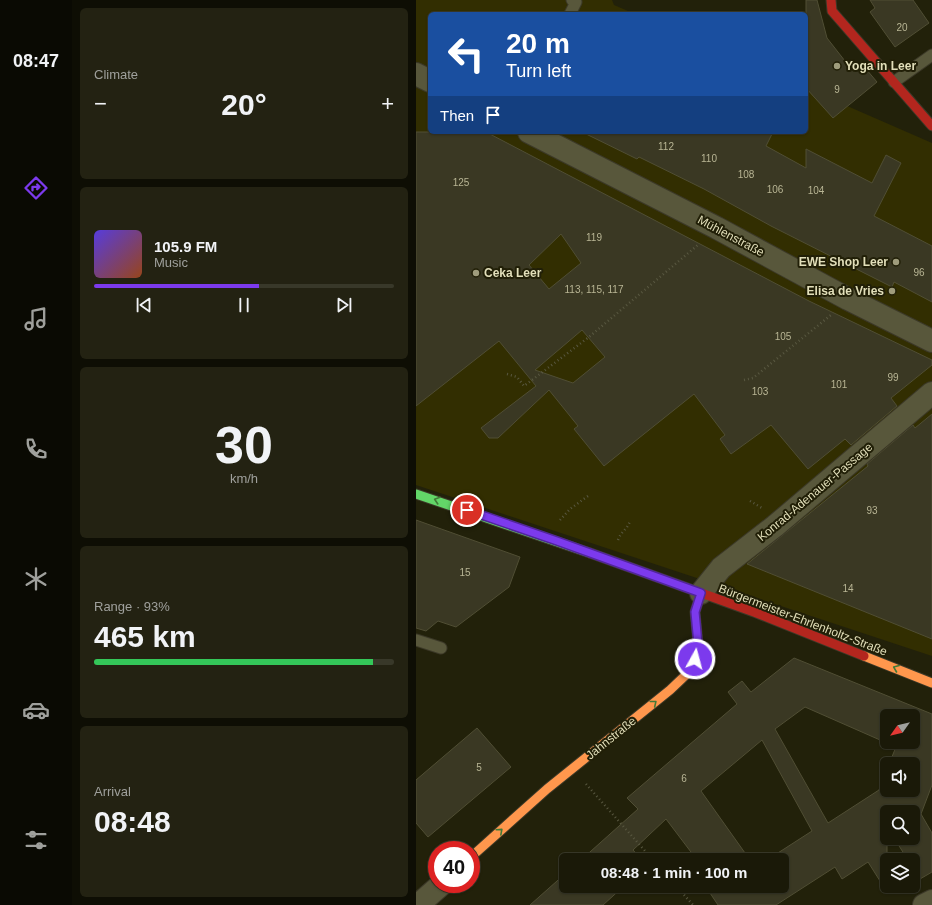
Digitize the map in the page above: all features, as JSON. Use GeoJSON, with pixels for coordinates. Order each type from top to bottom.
{"type":"FeatureCollection","features":[{"type":"Feature","properties":{"kind":"main road"},"geometry":{"type":"LineString","coordinates":[[831,0],[832,11],[932,126]]}},
{"type":"Feature","properties":{"kind":"main road","name":"Bürgermeister-Ehrlenholtz-Straße"},"geometry":{"type":"LineString","coordinates":[[416,494],[551,539],[754,612],[932,682]]}},
{"type":"Feature","properties":{"kind":"main road","name":"Jahnstraße"},"geometry":{"type":"LineString","coordinates":[[480,850],[547,789],[670,690],[690,672],[695,659],[698,644],[695,612],[701,593]]}},
{"type":"Feature","properties":{"kind":"street"},"geometry":{"type":"LineString","coordinates":[[416,74],[428,80]]}},
{"type":"Feature","properties":{"kind":"street","name":"Mühlenstraße"},"geometry":{"type":"LineString","coordinates":[[534,134],[932,341]]}},
{"type":"Feature","properties":{"kind":"street","name":"Konrad-Adenauer-Passage"},"geometry":{"type":"LineString","coordinates":[[701,593],[721,568],[775,526],[932,393]]}},
{"type":"Feature","properties":{"kind":"street"},"geometry":{"type":"LineString","coordinates":[[418,905],[432,893]]}},
{"type":"Feature","properties":{"kind":"street"},"geometry":{"type":"LineString","coordinates":[[924,905],[932,901]]}},
{"type":"Feature","properties":{"kind":"lane"},"geometry":{"type":"LineString","coordinates":[[571,12],[576,2],[572,0]]}},
{"type":"Feature","properties":{"kind":"lane"},"geometry":{"type":"LineString","coordinates":[[894,82],[932,55]]}},
{"type":"Feature","properties":{"kind":"lane"},"geometry":{"type":"LineString","coordinates":[[416,640],[441,648]]}},
{"type":"Feature","properties":{"kind":"path"},"geometry":{"type":"LineString","coordinates":[[507,374],[517,377],[524,386],[589,337],[717,228]]}},
{"type":"Feature","properties":{"kind":"path"},"geometry":{"type":"LineString","coordinates":[[744,380],[753,378],[848,298]]}},
{"type":"Feature","properties":{"kind":"path"},"geometry":{"type":"LineString","coordinates":[[551,539],[561,519],[570,509],[588,496]]}},
{"type":"Feature","properties":{"kind":"path"},"geometry":{"type":"LineString","coordinates":[[572,769],[647,853]]}},
{"type":"Feature","properties":{"kind":"path"},"geometry":{"type":"LineString","coordinates":[[682,893],[693,905]]}},
{"type":"Feature","properties":{"kind":"shaded area"},"geometry":{"type":"Polygon","coordinates":[[[416,0],[612,0],[614,5],[630,12],[428,12],[428,134],[808,134],[808,89],[932,143],[932,656],[416,485],[416,0]]]}},
{"type":"Feature","properties":{"kind":"building"},"geometry":{"type":"Polygon","coordinates":[[[806,0],[817,0],[827,38],[852,70],[861,63],[877,82],[833,118],[808,90],[808,12],[806,12],[806,0]]]}},
{"type":"Feature","properties":{"kind":"building"},"geometry":{"type":"Polygon","coordinates":[[[870,0],[913,0],[929,23],[895,47],[870,12],[875,8],[870,0]]]}},
{"type":"Feature","properties":{"kind":"building"},"geometry":{"type":"Polygon","coordinates":[[[416,132],[428,132],[428,134],[490,134],[809,301],[932,360],[932,365],[891,398],[897,406],[851,445],[845,439],[808,469],[771,425],[731,454],[720,439],[725,435],[694,394],[604,466],[574,429],[578,426],[549,390],[498,438],[489,438],[481,428],[536,386],[499,341],[416,406],[416,132]],[[561,234],[529,265],[549,289],[581,263],[561,234]],[[582,330],[535,370],[573,383],[605,357],[582,330]]]}},
{"type":"Feature","properties":{"kind":"building"},"geometry":{"type":"Polygon","coordinates":[[[586,134],[772,134],[766,146],[806,168],[806,149],[872,183],[886,155],[901,163],[874,216],[932,246],[932,302],[894,282],[892,287],[771,226],[704,189],[639,157],[637,159],[586,134]]]}},
{"type":"Feature","properties":{"kind":"building"},"geometry":{"type":"Polygon","coordinates":[[[932,414],[932,639],[747,564],[868,466],[867,464],[913,425],[915,428],[932,414]]]}},
{"type":"Feature","properties":{"kind":"building"},"geometry":{"type":"Polygon","coordinates":[[[416,520],[520,557],[509,587],[456,627],[438,621],[426,631],[416,628],[416,520]]]}},
{"type":"Feature","properties":{"kind":"building"},"geometry":{"type":"Polygon","coordinates":[[[794,658],[920,709],[880,709],[880,740],[805,707],[775,729],[828,823],[879,790],[880,788],[880,797],[920,797],[920,757],[892,757],[895,749],[920,749],[920,709],[932,714],[932,785],[921,814],[932,833],[932,872],[920,879],[920,853],[904,853],[898,845],[920,845],[920,805],[880,805],[880,845],[887,845],[887,853],[880,853],[880,881],[868,862],[842,879],[835,867],[776,905],[718,905],[710,893],[789,893],[789,853],[778,853],[812,831],[762,740],[701,791],[745,853],[692,853],[666,819],[633,850],[636,853],[589,853],[638,809],[627,798],[737,704],[728,692],[742,681],[751,692],[794,658]]]}},
{"type":"Feature","properties":{"kind":"building"},"geometry":{"type":"Polygon","coordinates":[[[477,728],[511,767],[428,837],[416,823],[416,780],[477,728]]]}},
{"type":"Feature","properties":{"kind":"building"},"geometry":{"type":"Polygon","coordinates":[[[559,879],[559,893],[616,893],[603,905],[530,905],[559,879]]]}},
{"type":"Feature","properties":{"kind":"traffic: fast"},"geometry":{"type":"LineString","coordinates":[[416,494],[590,553]]}},
{"type":"Feature","properties":{"kind":"traffic: slow"},"geometry":{"type":"LineString","coordinates":[[480,849],[547,789],[670,690],[690,671],[696,653]]}},
{"type":"Feature","properties":{"kind":"traffic: slow"},"geometry":{"type":"LineString","coordinates":[[864,656],[932,683]]}},
{"type":"Feature","properties":{"kind":"traffic: jam"},"geometry":{"type":"LineString","coordinates":[[831,0],[832,11],[932,126]]}},
{"type":"Feature","properties":{"kind":"traffic: jam"},"geometry":{"type":"LineString","coordinates":[[590,553],[754,612],[864,656]]}},
{"type":"Feature","properties":{"kind":"traffic: jam"},"geometry":{"type":"LineString","coordinates":[[696,653],[698,644],[695,612],[701,593]]}},
{"type":"Feature","properties":{"kind":"place","name":"Yoga in Leer"},"geometry":{"type":"Point","coordinates":[837,66]}},
{"type":"Feature","properties":{"kind":"place","name":"EWE Shop Leer"},"geometry":{"type":"Point","coordinates":[896,262]}},
{"type":"Feature","properties":{"kind":"place","name":"Ceka Leer"},"geometry":{"type":"Point","coordinates":[476,273]}},
{"type":"Feature","properties":{"kind":"place","name":"Elisa de Vries"},"geometry":{"type":"Point","coordinates":[892,291]}},
{"type":"Feature","properties":{"kind":"route"},"geometry":{"type":"LineString","coordinates":[[467,510],[701,593],[695,612],[698,644],[695,659]]}}]}
